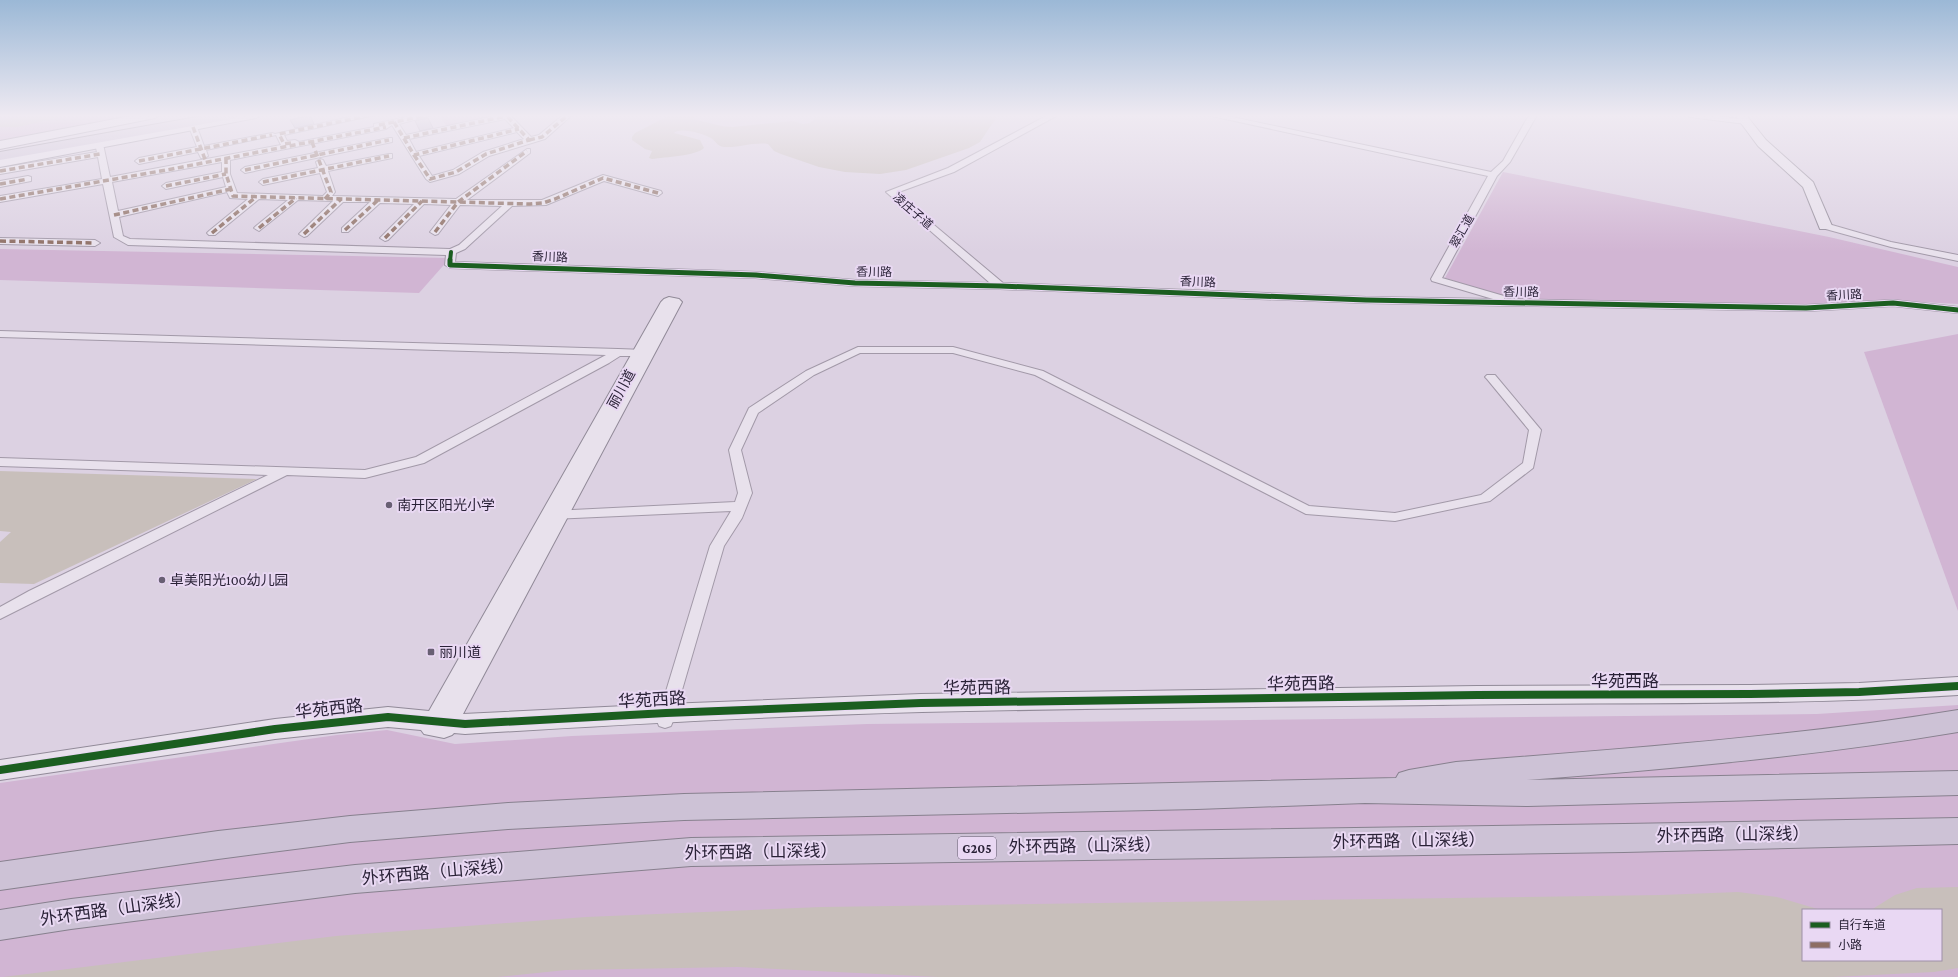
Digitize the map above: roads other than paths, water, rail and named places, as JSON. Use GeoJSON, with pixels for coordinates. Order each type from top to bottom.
{"type":"FeatureCollection","features":[{"type":"Feature","properties":{"kind":"highway"},"geometry":{"type":"LineString","coordinates":[[1366,790],[1456,774],[1771,748],[1904,731],[1958,721]]}},
{"type":"Feature","properties":{"kind":"highway"},"geometry":{"type":"LineString","coordinates":[[0,876],[218,845],[350,830],[508,816],[684,807],[1197,796],[1366,790],[1528,793],[1958,783]]}},
{"type":"Feature","properties":{"kind":"highway","name":"外环西路（山深线）"},"geometry":{"type":"LineString","coordinates":[[0,925],[71,914],[355,879],[691,852],[1624,838],[1958,831]]}},
{"type":"Feature","properties":{"kind":"street"},"geometry":{"type":"LineString","coordinates":[[0,163],[12,161]]}},
{"type":"Feature","properties":{"kind":"street"},"geometry":{"type":"LineString","coordinates":[[0,171],[47,161]]}},
{"type":"Feature","properties":{"kind":"street"},"geometry":{"type":"LineString","coordinates":[[102,161],[119,237],[128,242],[451,252],[462,247],[509,204]]}},
{"type":"Feature","properties":{"kind":"street"},"geometry":{"type":"LineString","coordinates":[[0,200],[213,161]]}},
{"type":"Feature","properties":{"kind":"street"},"geometry":{"type":"LineString","coordinates":[[226,161],[226,174],[233,196],[509,204],[543,203],[603,178],[658,193]]}},
{"type":"Feature","properties":{"kind":"street"},"geometry":{"type":"LineString","coordinates":[[246,170],[291,161]]}},
{"type":"Feature","properties":{"kind":"street"},"geometry":{"type":"LineString","coordinates":[[319,161],[331,192],[325,198]]}},
{"type":"Feature","properties":{"kind":"street"},"geometry":{"type":"LineString","coordinates":[[263,182],[367,161]]}},
{"type":"Feature","properties":{"kind":"street"},"geometry":{"type":"LineString","coordinates":[[418,161],[430,179],[456,172],[475,161]]}},
{"type":"Feature","properties":{"kind":"street"},"geometry":{"type":"LineString","coordinates":[[435,232],[458,202],[514,161]]}},
{"type":"Feature","properties":{"kind":"street","name":"凌庄子道"},"geometry":{"type":"LineString","coordinates":[[969,161],[951,170],[890,192],[1000,286]]}},
{"type":"Feature","properties":{"kind":"street"},"geometry":{"type":"LineString","coordinates":[[1425,161],[1493,175]]}},
{"type":"Feature","properties":{"kind":"street","name":"翠汇道"},"geometry":{"type":"LineString","coordinates":[[1507,161],[1493,175],[1436,279],[1515,302]]}},
{"type":"Feature","properties":{"kind":"street"},"geometry":{"type":"LineString","coordinates":[[1782,161],[1809,185],[1825,226],[1848,234],[1958,258]]}},
{"type":"Feature","properties":{"kind":"street"},"geometry":{"type":"LineString","coordinates":[[166,186],[226,174]]}},
{"type":"Feature","properties":{"kind":"street"},"geometry":{"type":"LineString","coordinates":[[0,184],[28,179]]}},
{"type":"Feature","properties":{"kind":"street"},"geometry":{"type":"LineString","coordinates":[[114,215],[231,189]]}},
{"type":"Feature","properties":{"kind":"street"},"geometry":{"type":"LineString","coordinates":[[212,233],[256,197]]}},
{"type":"Feature","properties":{"kind":"street"},"geometry":{"type":"LineString","coordinates":[[259,228],[296,198]]}},
{"type":"Feature","properties":{"kind":"street"},"geometry":{"type":"LineString","coordinates":[[304,234],[342,199]]}},
{"type":"Feature","properties":{"kind":"street"},"geometry":{"type":"LineString","coordinates":[[345,230],[378,200]]}},
{"type":"Feature","properties":{"kind":"street"},"geometry":{"type":"LineString","coordinates":[[385,238],[422,201]]}},
{"type":"Feature","properties":{"kind":"street"},"geometry":{"type":"LineString","coordinates":[[0,241],[95,243]]}},
{"type":"Feature","properties":{"kind":"street","name":"香川路"},"geometry":{"type":"LineString","coordinates":[[451,252],[450,265],[756,275],[855,283],[1000,286],[1366,300],[1806,308],[1893,304],[1958,310]]}},
{"type":"Feature","properties":{"kind":"street","name":"丽川道"},"geometry":{"type":"LineString","coordinates":[[439,725],[672,302]]}},
{"type":"Feature","properties":{"kind":"street"},"geometry":{"type":"LineString","coordinates":[[0,334],[643,353]]}},
{"type":"Feature","properties":{"kind":"street"},"geometry":{"type":"LineString","coordinates":[[666,718],[717,546],[735,518],[745,492],[735,450],[752,411],[810,373],[858,350],[954,350],[1039,373],[1306,510],[1395,517],[1485,498],[1529,465],[1535,430],[1491,377]]}},
{"type":"Feature","properties":{"kind":"street"},"geometry":{"type":"LineString","coordinates":[[0,462],[365,474],[420,460],[605,361],[618,352]]}},
{"type":"Feature","properties":{"kind":"street"},"geometry":{"type":"LineString","coordinates":[[0,614],[41,592],[286,472]]}},
{"type":"Feature","properties":{"kind":"street"},"geometry":{"type":"LineString","coordinates":[[554,515],[739,506]]}},
{"type":"Feature","properties":{"kind":"street","name":"华苑西路"},"geometry":{"type":"LineString","coordinates":[[0,774],[155,750],[335,726],[379,723],[519,729],[666,718],[1017,701],[1750,694],[1859,692],[1958,686]]}},
{"type":"Feature","properties":{"kind":"street","name":"华苑西路"},"geometry":{"type":"LineString","coordinates":[[666,718],[801,714],[1628,701],[1832,700],[1958,694]]}},
{"type":"Feature","properties":{"kind":"street","name":"华苑西路"},"geometry":{"type":"LineString","coordinates":[[0,770],[179,742],[334,722],[388,717],[439,725]]}},
{"type":"Feature","properties":{"kind":"place","name":"南开区阳光小学"},"geometry":{"type":"Point","coordinates":[389,505]}},
{"type":"Feature","properties":{"kind":"place","name":"卓美阳光100幼儿园"},"geometry":{"type":"Point","coordinates":[162,580]}},
{"type":"Feature","properties":{"kind":"place","name":"丽川道"},"geometry":{"type":"Point","coordinates":[431,652]}}]}
